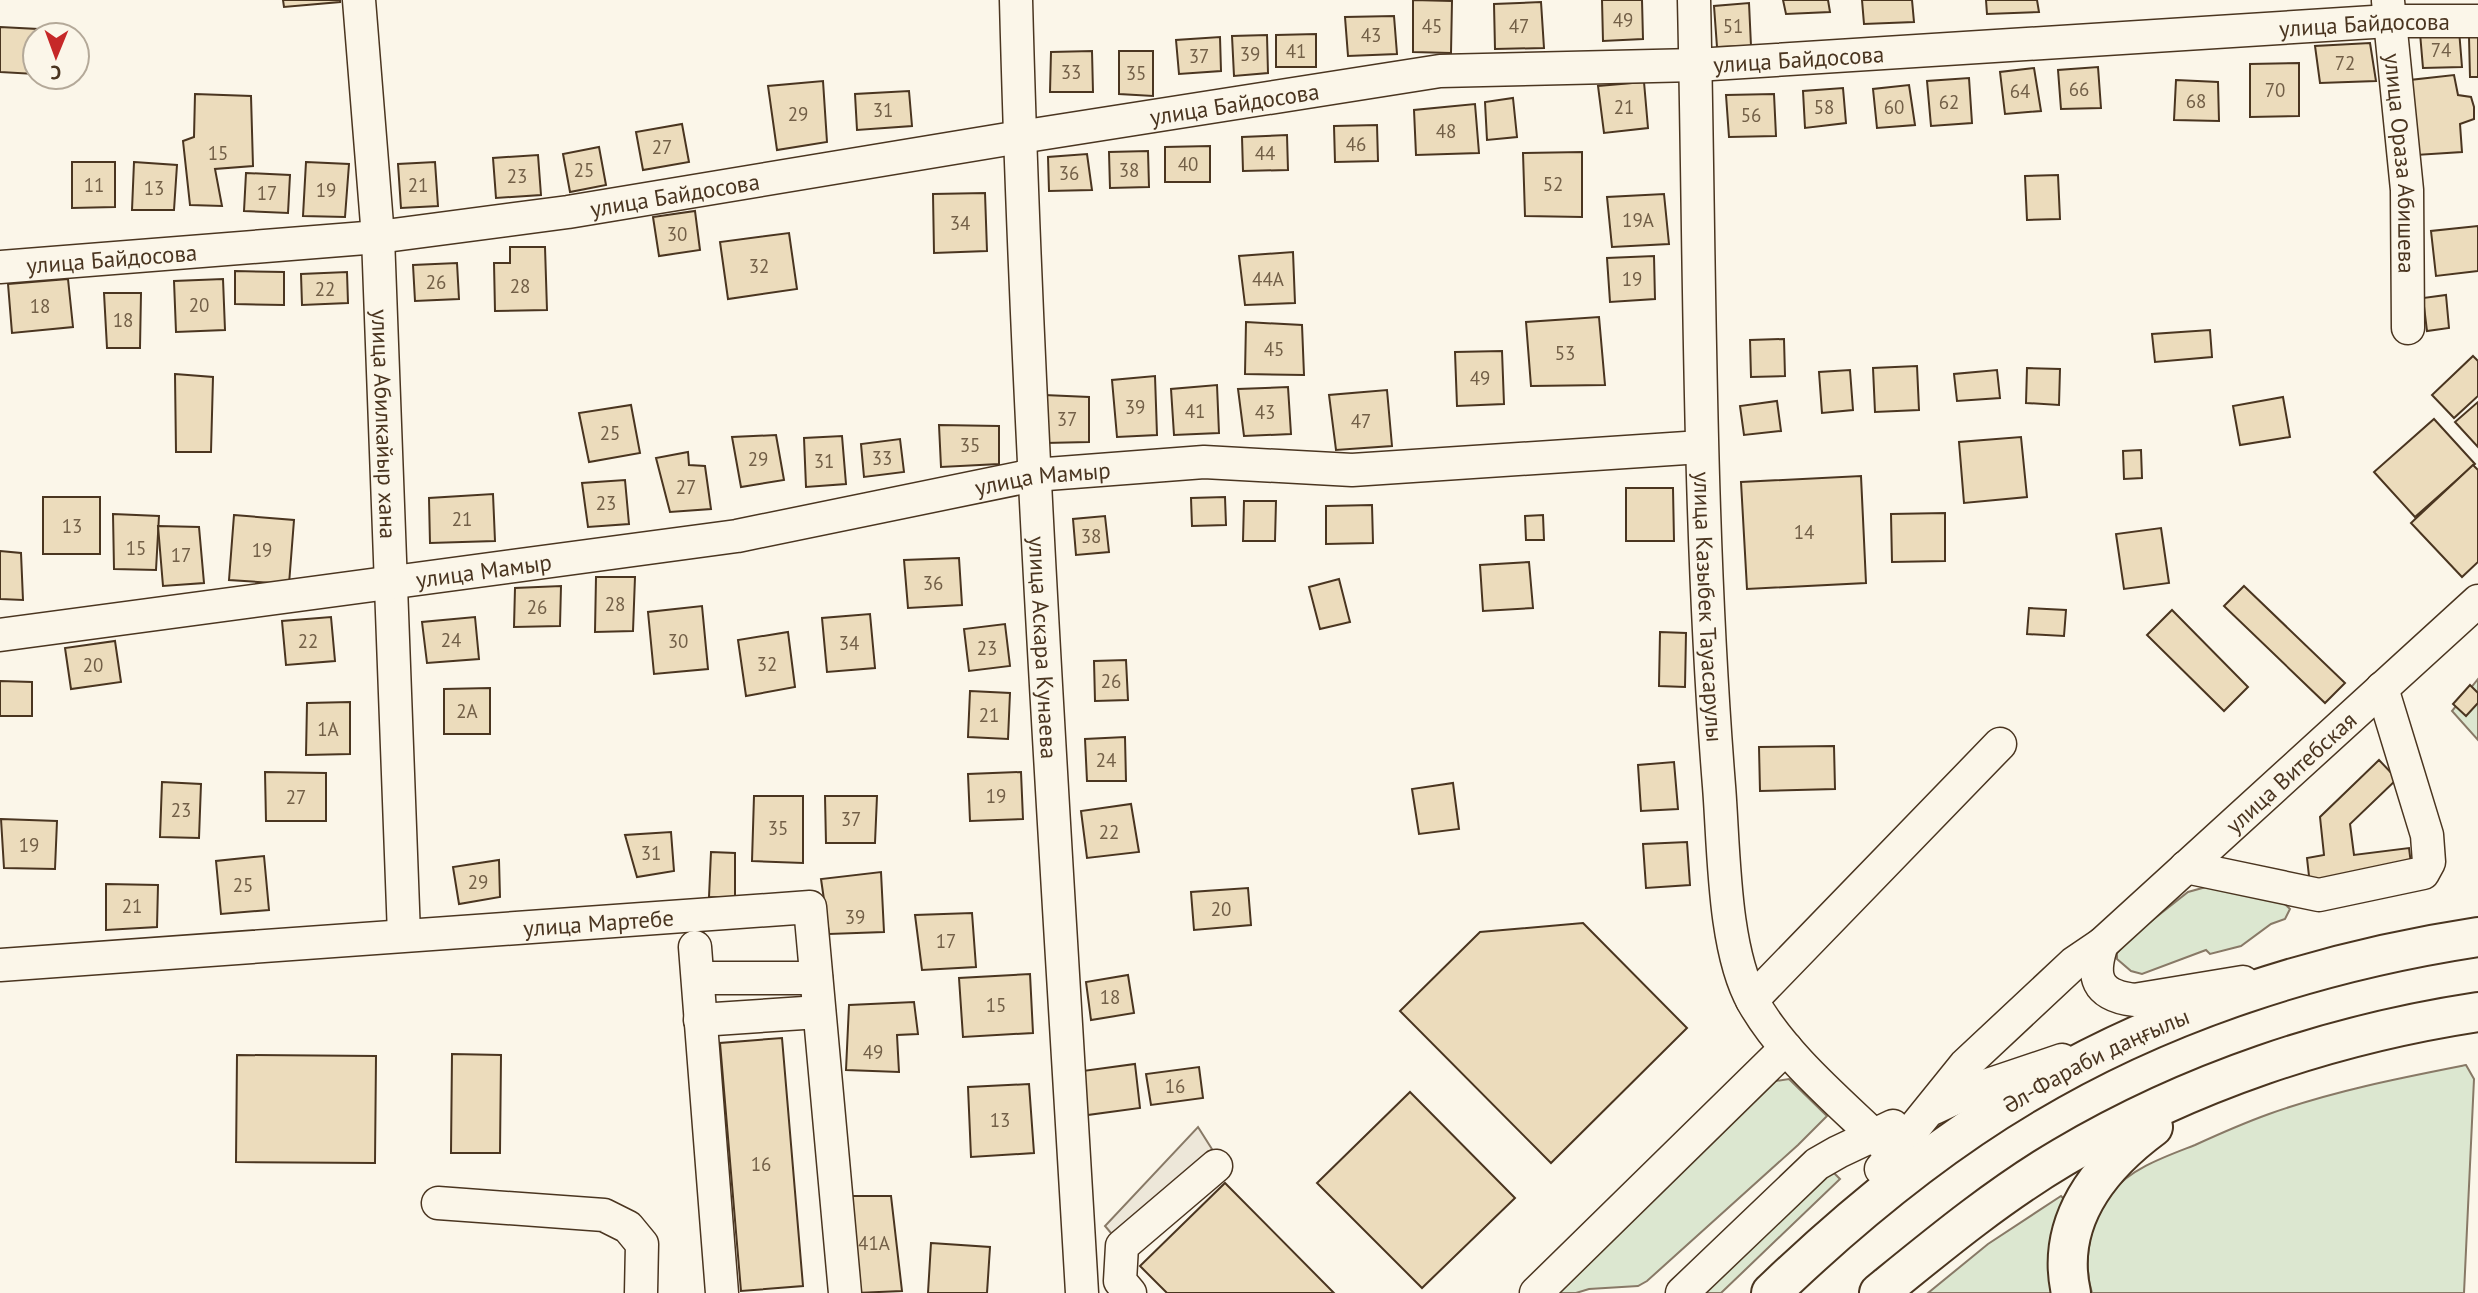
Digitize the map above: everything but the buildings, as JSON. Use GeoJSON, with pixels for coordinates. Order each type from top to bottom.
{"type":"FeatureCollection","features":[{"type":"Feature","properties":{"kind":"main road","name":"Әл-Фараби даңғылы"},"geometry":{"type":"LineString","coordinates":[[1771,1293],[1819,1247],[1921,1163],[2024,1094],[2133,1036],[2229,998],[2336,967],[2464,939]]}},
{"type":"Feature","properties":{"kind":"main road"},"geometry":{"type":"LineString","coordinates":[[1880,1293],[1965,1223],[2063,1157],[2164,1103],[2253,1068],[2354,1038],[2471,1013]]}},
{"type":"Feature","properties":{"kind":"main road"},"geometry":{"type":"LineString","coordinates":[[2071,1293],[2067,1255],[2072,1226],[2096,1183],[2112,1162],[2150,1129],[2191,1101],[2253,1068]]}},
{"type":"Feature","properties":{"kind":"street","name":"улица Абилкайыр хана"},"geometry":{"type":"LineString","coordinates":[[359,0],[378,237],[404,935]]}},
{"type":"Feature","properties":{"kind":"street","name":"улица Аскара Кунаева"},"geometry":{"type":"LineString","coordinates":[[1016,0],[1034,475],[1082,1293]]}},
{"type":"Feature","properties":{"kind":"street","name":"улица Казыбек Тауасарулы"},"geometry":{"type":"LineString","coordinates":[[1695,0],[1701,447],[1716,748],[1730,926],[1752,1000],[1786,1048],[1884,1144]]}},
{"type":"Feature","properties":{"kind":"street","name":"улица Байдосова"},"geometry":{"type":"LineString","coordinates":[[0,267],[378,237],[568,212],[1440,71],[1696,65],[2389,11],[2478,21]]}},
{"type":"Feature","properties":{"kind":"street","name":"улица Ораза Абишева"},"geometry":{"type":"LineString","coordinates":[[2389,11],[2407,190],[2408,328]]}},
{"type":"Feature","properties":{"kind":"street","name":"улица Мамыр"},"geometry":{"type":"LineString","coordinates":[[0,635],[737,536],[1034,475],[1203,462],[1353,470],[1701,447]]}},
{"type":"Feature","properties":{"kind":"street","name":"улица Витебская"},"geometry":{"type":"LineString","coordinates":[[1819,1247],[1884,1144],[1929,1110],[1965,1065],[2074,963],[2102,944],[2478,601]]}},
{"type":"Feature","properties":{"kind":"street"},"geometry":{"type":"LineString","coordinates":[[2186,867],[2319,895],[2423,873],[2429,862],[2427,835],[2382,688]]}},
{"type":"Feature","properties":{"kind":"street"},"geometry":{"type":"LineString","coordinates":[[1752,1000],[2000,744]]}},
{"type":"Feature","properties":{"kind":"street","name":"улица Мартебе"},"geometry":{"type":"LineString","coordinates":[[0,965],[810,907],[845,1293]]}},
{"type":"Feature","properties":{"kind":"street"},"geometry":{"type":"LineString","coordinates":[[2102,944],[2096,964],[2097,976],[2103,988],[2116,998],[2134,1000],[2336,967]]}},
{"type":"Feature","properties":{"kind":"street"},"geometry":{"type":"LineString","coordinates":[[695,947],[722,1293]]}},
{"type":"Feature","properties":{"kind":"street"},"geometry":{"type":"LineString","coordinates":[[698,978],[816,978]]}},
{"type":"Feature","properties":{"kind":"street"},"geometry":{"type":"LineString","coordinates":[[700,1020],[819,1012]]}},
{"type":"Feature","properties":{"kind":"street"},"geometry":{"type":"LineString","coordinates":[[1929,1110],[1970,1091],[2133,1036]]}},
{"type":"Feature","properties":{"kind":"street"},"geometry":{"type":"LineString","coordinates":[[1536,1293],[1786,1048]]}},
{"type":"Feature","properties":{"kind":"street"},"geometry":{"type":"LineString","coordinates":[[1682,1293],[1817,1164],[1884,1144]]}},
{"type":"Feature","properties":{"kind":"street"},"geometry":{"type":"LineString","coordinates":[[1130,1293],[1120,1281],[1122,1246],[1216,1166]]}},
{"type":"Feature","properties":{"kind":"street"},"geometry":{"type":"LineString","coordinates":[[438,1203],[604,1215],[628,1227],[642,1244],[641,1293]]}},
{"type":"Feature","properties":{"kind":"green space"},"geometry":{"type":"Polygon","coordinates":[[[2478,679],[2478,740],[2452,711],[2478,679]]]}},
{"type":"Feature","properties":{"kind":"green space"},"geometry":{"type":"Polygon","coordinates":[[[2235,879],[2269,889],[2290,909],[2285,919],[2271,924],[2241,946],[2210,954],[2206,950],[2142,974],[2131,971],[2117,959],[2117,953],[2131,937],[2188,892],[2235,879]]]}},
{"type":"Feature","properties":{"kind":"green space"},"geometry":{"type":"Polygon","coordinates":[[[2466,1065],[2474,1079],[2464,1293],[2092,1293],[2088,1254],[2093,1227],[2112,1192],[2139,1169],[2241,1125],[2318,1098],[2466,1065]]]}},
{"type":"Feature","properties":{"kind":"green space"},"geometry":{"type":"Polygon","coordinates":[[[1789,1079],[1827,1116],[1647,1281],[1638,1286],[1589,1289],[1576,1293],[1548,1293],[1769,1082],[1789,1079]]]}},
{"type":"Feature","properties":{"kind":"green space"},"geometry":{"type":"Polygon","coordinates":[[[1832,1171],[1840,1179],[1721,1293],[1703,1293],[1832,1171]]]}},
{"type":"Feature","properties":{"kind":"green space"},"geometry":{"type":"Polygon","coordinates":[[[2061,1196],[2064,1199],[2054,1293],[1928,1293],[1988,1244],[2061,1196]]]}},
{"type":"Feature","properties":{"kind":"shaded area"},"geometry":{"type":"Polygon","coordinates":[[[1198,1127],[1217,1157],[1122,1246],[1105,1226],[1198,1127]]]}}]}
